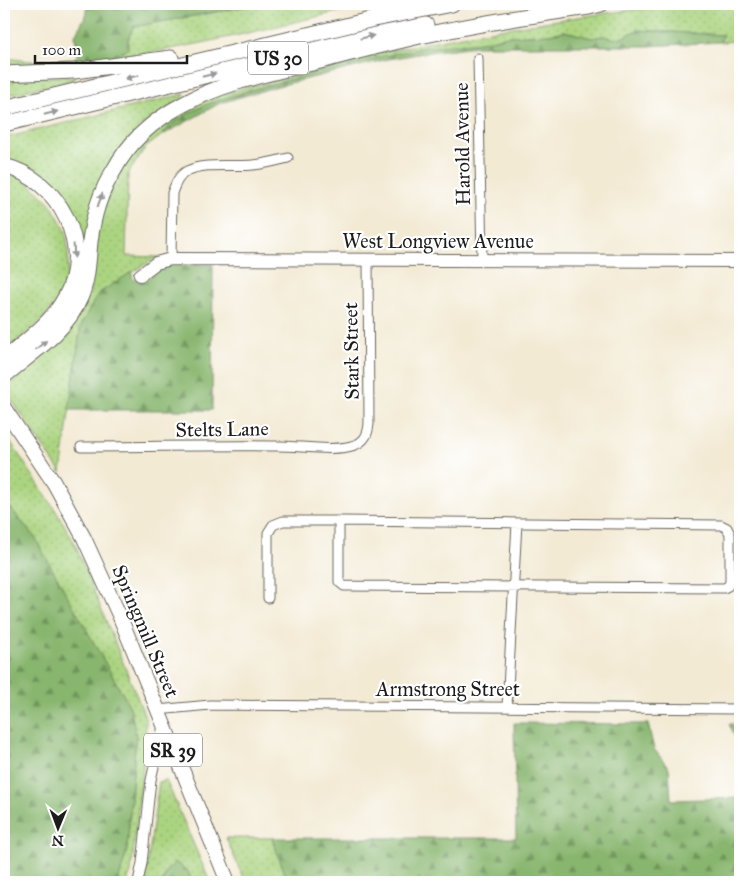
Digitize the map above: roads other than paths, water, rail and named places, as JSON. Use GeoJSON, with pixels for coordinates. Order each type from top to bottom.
{"type":"FeatureCollection","features":[{"type":"Feature","properties":{"kind":"highway","name":"US 30"},"geometry":{"type":"LineString","coordinates":[[4,108],[374,19],[452,4]]}},
{"type":"Feature","properties":{"kind":"highway","name":"US 30"},"geometry":{"type":"LineString","coordinates":[[4,124],[394,31],[554,4]]}},
{"type":"Feature","properties":{"kind":"highway"},"geometry":{"type":"LineString","coordinates":[[4,376],[63,326],[72,314],[85,285],[93,221],[107,180],[138,137],[168,113],[199,96],[230,85],[354,52],[419,36],[601,4]]}},
{"type":"Feature","properties":{"kind":"highway"},"geometry":{"type":"LineString","coordinates":[[4,74],[74,71],[156,61],[385,8],[430,8]]}},
{"type":"Feature","properties":{"kind":"highway"},"geometry":{"type":"LineString","coordinates":[[4,166],[13,168],[34,179],[49,191],[57,201],[68,221],[73,236],[75,258],[71,284],[66,297],[58,309],[39,331],[4,360]]}},
{"type":"Feature","properties":{"kind":"main road","name":"Springmill Street"},"geometry":{"type":"LineString","coordinates":[[4,408],[54,483],[84,538],[120,617],[228,882]]}},
{"type":"Feature","properties":{"kind":"street","name":"Harold Avenue"},"geometry":{"type":"LineString","coordinates":[[478,58],[482,260]]}},
{"type":"Feature","properties":{"kind":"street"},"geometry":{"type":"LineString","coordinates":[[171,258],[172,194],[180,176],[187,171],[198,168],[254,166],[288,158]]}},
{"type":"Feature","properties":{"kind":"street","name":"West Longview Avenue"},"geometry":{"type":"LineString","coordinates":[[140,274],[163,260],[171,258],[740,261]]}},
{"type":"Feature","properties":{"kind":"street","name":"Stark Street"},"geometry":{"type":"LineString","coordinates":[[362,441],[368,432],[369,424],[368,259]]}},
{"type":"Feature","properties":{"kind":"street","name":"Stelts Lane"},"geometry":{"type":"LineString","coordinates":[[80,447],[226,445],[346,447],[362,441]]}},
{"type":"Feature","properties":{"kind":"street"},"geometry":{"type":"LineString","coordinates":[[268,598],[268,533],[273,524],[283,521],[339,521],[721,525],[727,528],[730,534],[730,582],[724,588],[341,585],[339,582],[339,521]]}},
{"type":"Feature","properties":{"kind":"street"},"geometry":{"type":"LineString","coordinates":[[507,707],[517,523]]}},
{"type":"Feature","properties":{"kind":"street","name":"Armstrong Street"},"geometry":{"type":"LineString","coordinates":[[157,710],[210,706],[740,709]]}},
{"type":"Feature","properties":{"kind":"street"},"geometry":{"type":"LineString","coordinates":[[138,882],[151,780],[164,726]]}}]}
